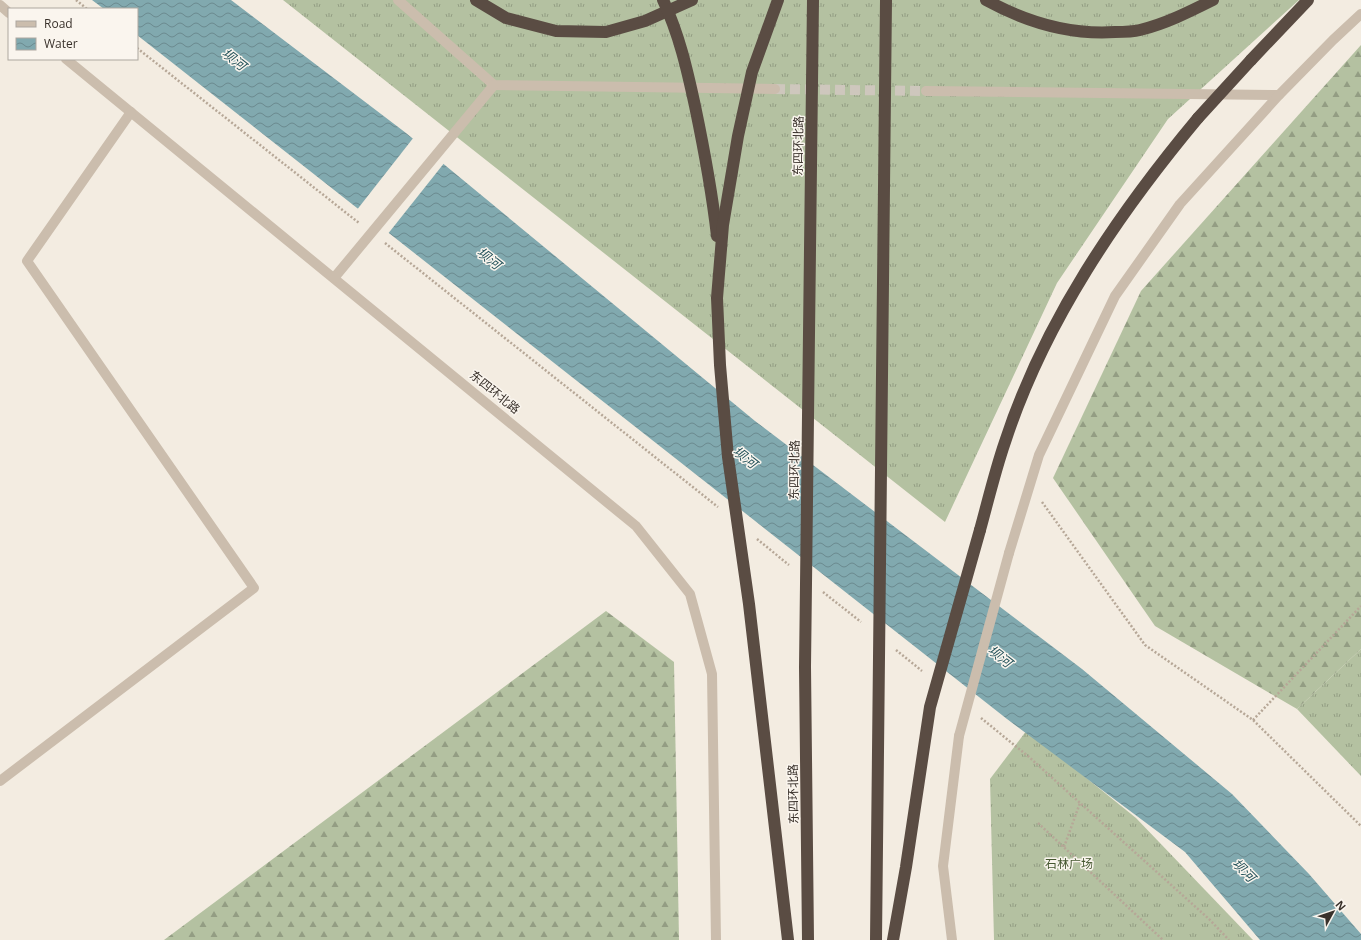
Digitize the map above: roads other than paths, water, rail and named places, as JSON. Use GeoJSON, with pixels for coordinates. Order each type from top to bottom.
{"type":"FeatureCollection","features":[{"type":"Feature","properties":{"kind":"highway"},"geometry":{"type":"LineString","coordinates":[[476,0],[506,18],[556,32],[606,32],[645,21],[692,0]]}},
{"type":"Feature","properties":{"kind":"highway"},"geometry":{"type":"LineString","coordinates":[[663,0],[675,25],[688,73],[710,176],[720,261]]}},
{"type":"Feature","properties":{"kind":"highway"},"geometry":{"type":"LineString","coordinates":[[778,0],[752,72],[737,143],[723,225],[717,298],[720,365],[728,458],[749,604],[788,940]]}},
{"type":"Feature","properties":{"kind":"highway","name":"东四环北路"},"geometry":{"type":"LineString","coordinates":[[808,940],[805,666],[813,0]]}},
{"type":"Feature","properties":{"kind":"highway"},"geometry":{"type":"LineString","coordinates":[[876,940],[886,0]]}},
{"type":"Feature","properties":{"kind":"highway"},"geometry":{"type":"LineString","coordinates":[[986,0],[1003,9],[1053,28],[1094,33],[1138,31],[1177,18],[1213,0]]}},
{"type":"Feature","properties":{"kind":"highway"},"geometry":{"type":"LineString","coordinates":[[893,940],[930,707],[1005,441],[1032,373],[1067,303],[1157,168],[1198,118],[1308,0]]}},
{"type":"Feature","properties":{"kind":"street"},"geometry":{"type":"LineString","coordinates":[[398,0],[494,85],[775,89]]}},
{"type":"Feature","properties":{"kind":"street"},"geometry":{"type":"LineString","coordinates":[[0,5],[8,12]]}},
{"type":"Feature","properties":{"kind":"street"},"geometry":{"type":"LineString","coordinates":[[952,940],[943,866],[959,736],[1009,553],[1038,455],[1115,296],[1180,204],[1279,95],[1332,40],[1361,14]]}},
{"type":"Feature","properties":{"kind":"street","name":"东四环北路"},"geometry":{"type":"LineString","coordinates":[[67,60],[636,526],[690,594],[712,674],[716,940]]}},
{"type":"Feature","properties":{"kind":"street"},"geometry":{"type":"LineString","coordinates":[[334,278],[494,85]]}},
{"type":"Feature","properties":{"kind":"street"},"geometry":{"type":"LineString","coordinates":[[926,91],[1279,95]]}},
{"type":"Feature","properties":{"kind":"street"},"geometry":{"type":"LineString","coordinates":[[0,782],[254,588],[27,261],[131,112]]}},
{"type":"Feature","properties":{"kind":"water","name":"坝河"},"geometry":{"type":"Polygon","coordinates":[[[92,0],[231,0],[406,133],[755,421],[1082,669],[1232,794],[1309,874],[1361,934],[1361,940],[1260,940],[1185,852],[1007,719],[138,36],[138,8],[103,8],[92,0]]]}},
{"type":"Feature","properties":{"kind":"tunnel"},"geometry":{"type":"LineString","coordinates":[[775,89],[926,91]]}},
{"type":"Feature","properties":{"kind":"park label","name":"石林广场"},"geometry":{"type":"Point","coordinates":[1069,863]}}]}
